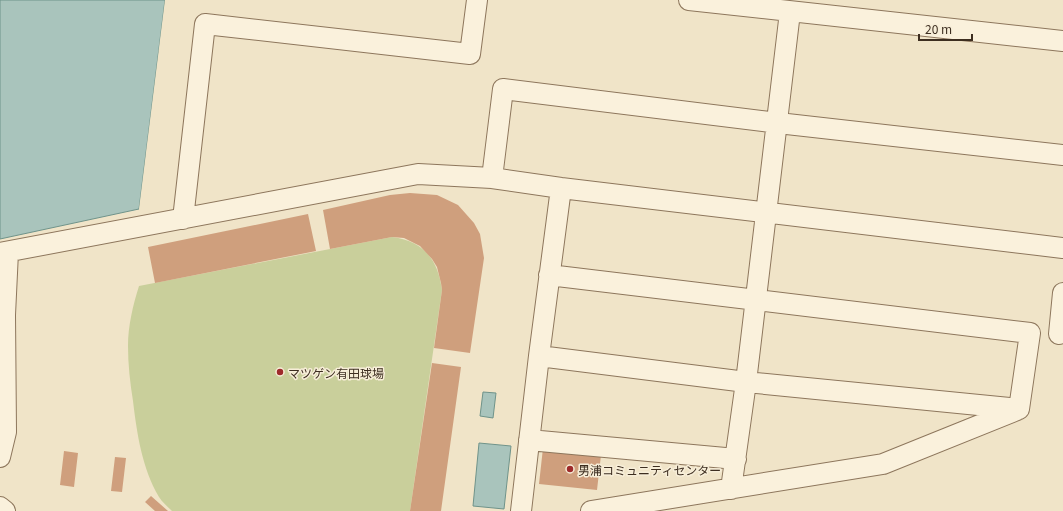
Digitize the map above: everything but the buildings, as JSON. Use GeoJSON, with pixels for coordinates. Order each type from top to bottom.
{"type":"FeatureCollection","features":[{"type":"Feature","properties":{"kind":"street"},"geometry":{"type":"LineString","coordinates":[[182,219],[205,24],[470,54],[477,0]]}},
{"type":"Feature","properties":{"kind":"street"},"geometry":{"type":"LineString","coordinates":[[689,0],[1063,41]]}},
{"type":"Feature","properties":{"kind":"street"},"geometry":{"type":"LineString","coordinates":[[731,490],[778,123],[790,12]]}},
{"type":"Feature","properties":{"kind":"street"},"geometry":{"type":"LineString","coordinates":[[492,178],[503,89],[778,123],[1063,155]]}},
{"type":"Feature","properties":{"kind":"street"},"geometry":{"type":"LineString","coordinates":[[0,457],[6,432],[4,252],[418,174],[492,178],[561,188],[1063,248]]}},
{"type":"Feature","properties":{"kind":"street"},"geometry":{"type":"LineString","coordinates":[[521,511],[549,275],[561,188]]}},
{"type":"Feature","properties":{"kind":"street"},"geometry":{"type":"LineString","coordinates":[[549,275],[756,301],[1061,335],[1063,293]]}},
{"type":"Feature","properties":{"kind":"street"},"geometry":{"type":"LineString","coordinates":[[1019,409],[1030,333],[1026,332]]}},
{"type":"Feature","properties":{"kind":"street"},"geometry":{"type":"LineString","coordinates":[[539,356],[746,382],[1019,409]]}},
{"type":"Feature","properties":{"kind":"street"},"geometry":{"type":"LineString","coordinates":[[591,511],[731,490],[883,464],[1019,409]]}},
{"type":"Feature","properties":{"kind":"street"},"geometry":{"type":"LineString","coordinates":[[529,440],[736,459]]}},
{"type":"Feature","properties":{"kind":"street"},"geometry":{"type":"LineString","coordinates":[[0,507],[5,511]]}},
{"type":"Feature","properties":{"kind":"green space","name":"マツゲン有田球場"},"geometry":{"type":"Polygon","coordinates":[[[392,237],[413,243],[428,254],[437,270],[442,290],[410,511],[172,511],[163,503],[153,486],[144,463],[136,426],[128,360],[128,346],[131,316],[139,286],[392,237]]]}},
{"type":"Feature","properties":{"kind":"water"},"geometry":{"type":"Polygon","coordinates":[[[0,0],[165,0],[139,209],[0,239],[0,0]]]}},
{"type":"Feature","properties":{"kind":"water"},"geometry":{"type":"Polygon","coordinates":[[[483,392],[496,393],[493,418],[480,416],[483,392]]]}},
{"type":"Feature","properties":{"kind":"water"},"geometry":{"type":"Polygon","coordinates":[[[479,443],[511,446],[504,509],[473,506],[479,443]]]}},
{"type":"Feature","properties":{"kind":"pier"},"geometry":{"type":"Polygon","coordinates":[[[165,0],[167,0],[141,209],[139,209],[165,0]]]}},
{"type":"Feature","properties":{"kind":"place","name":"マツゲン有田球場"},"geometry":{"type":"Point","coordinates":[280,372]}},
{"type":"Feature","properties":{"kind":"place","name":"男浦コミュニティセンター"},"geometry":{"type":"Point","coordinates":[570,469]}}]}
